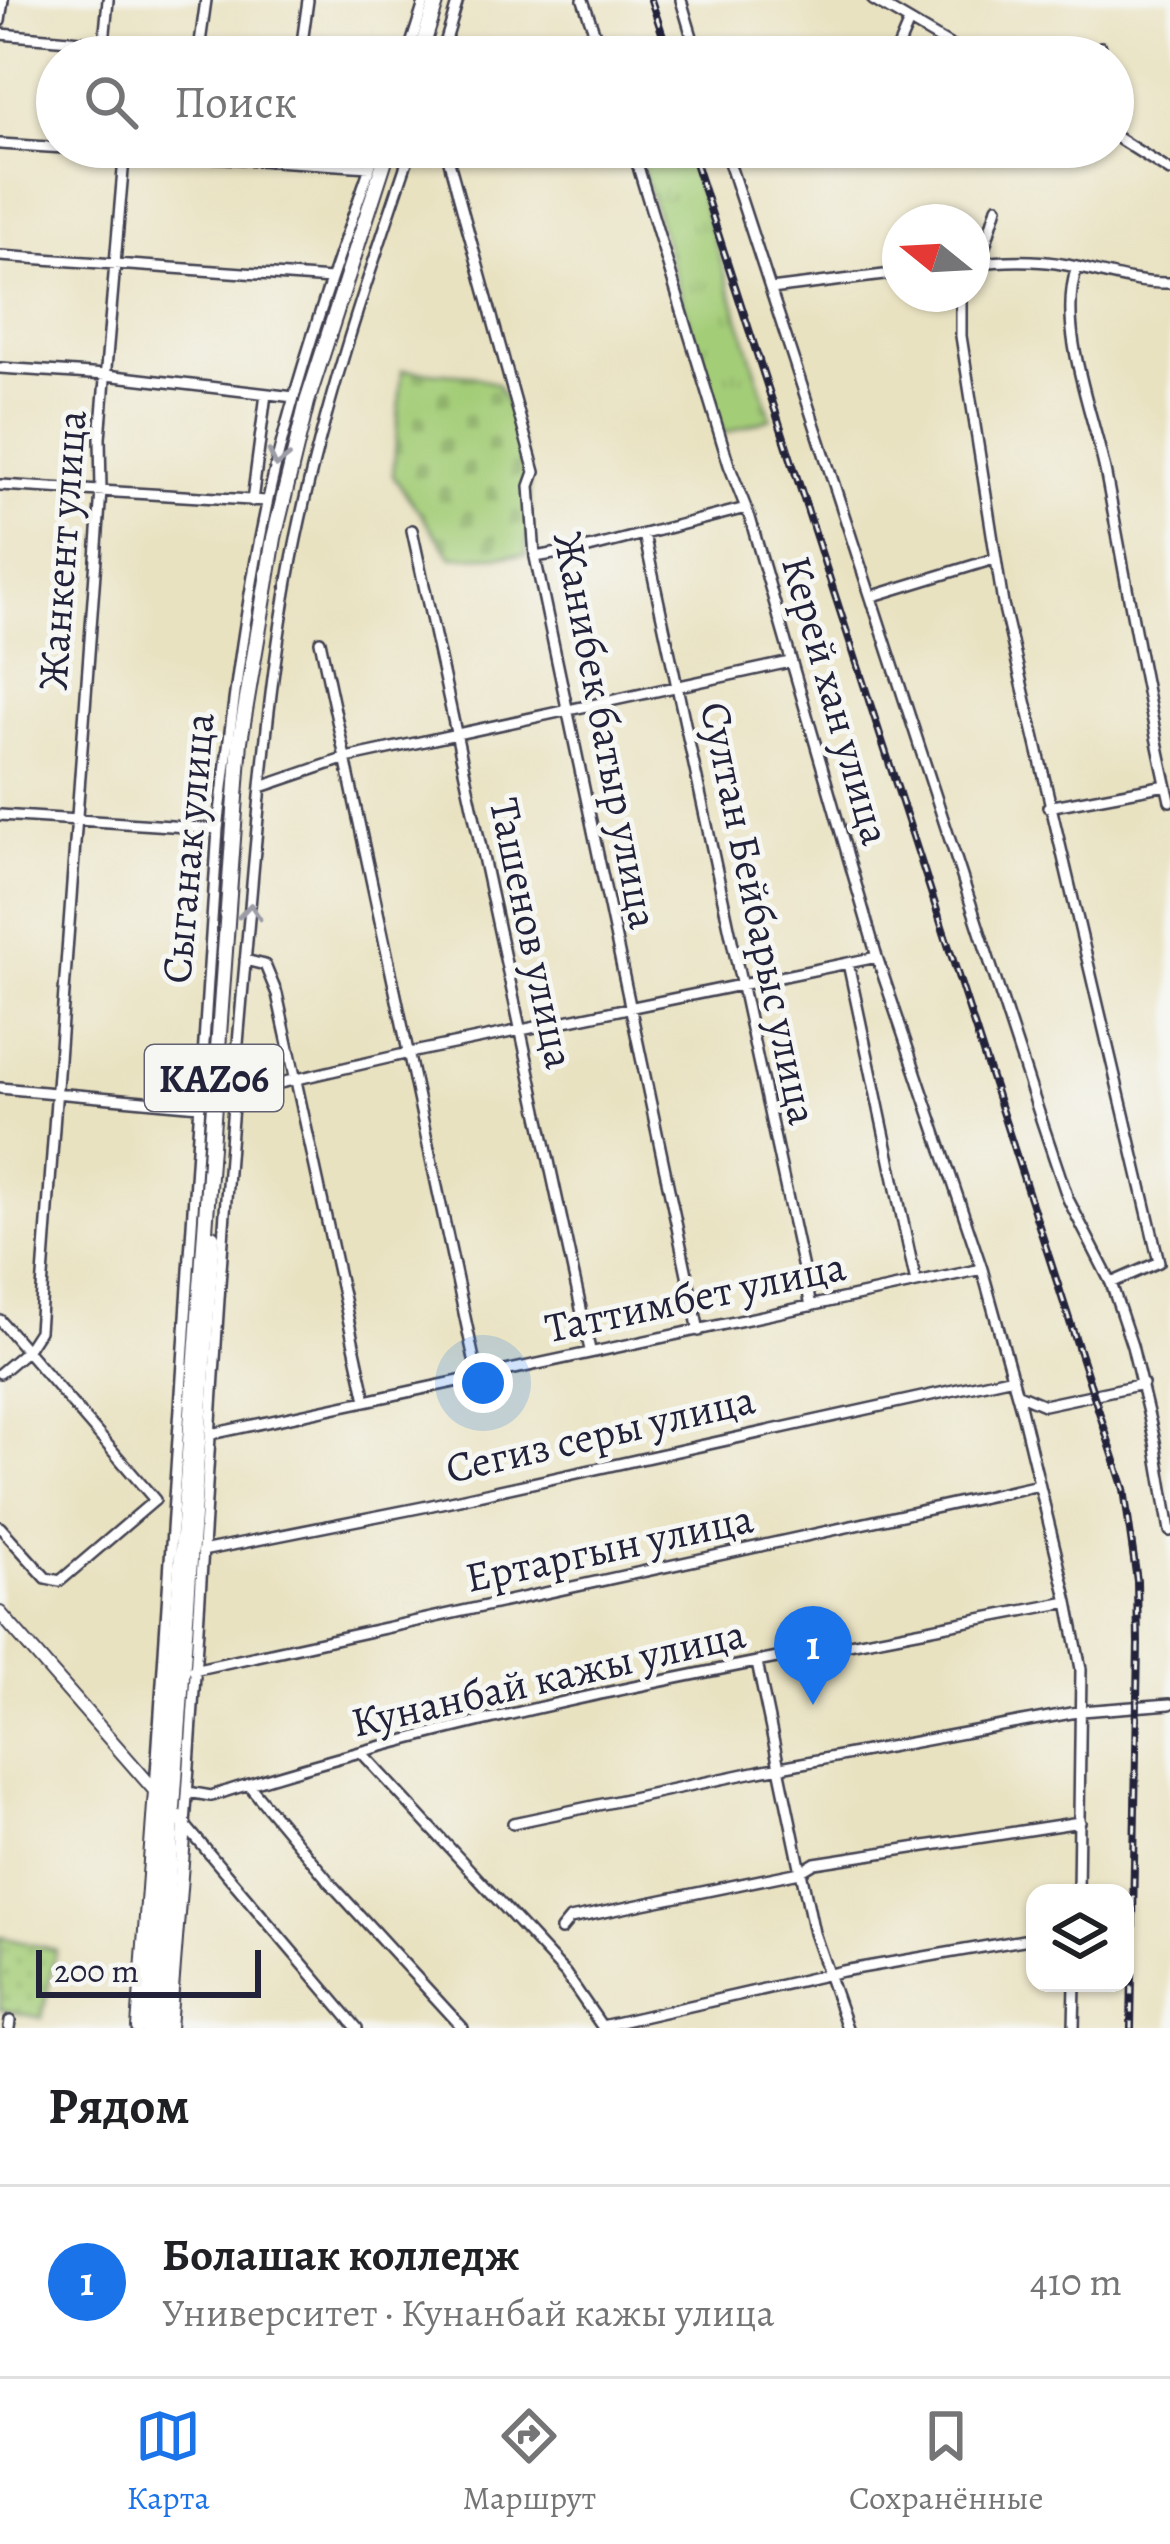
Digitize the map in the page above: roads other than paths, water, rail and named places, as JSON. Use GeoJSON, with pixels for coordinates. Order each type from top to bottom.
{"type":"FeatureCollection","features":[{"type":"Feature","properties":{"kind":"highway"},"geometry":{"type":"LineString","coordinates":[[430,36],[441,0]]}},
{"type":"Feature","properties":{"kind":"highway","name":"KАZ06"},"geometry":{"type":"LineString","coordinates":[[148,2028],[251,723],[283,540],[315,404],[388,168]]}},
{"type":"Feature","properties":{"kind":"highway","name":"KАZ06"},"geometry":{"type":"LineString","coordinates":[[158,2028],[164,1800]]}},
{"type":"Feature","properties":{"kind":"main road"},"geometry":{"type":"LineString","coordinates":[[0,1613],[185,1825],[170,2028]]}},
{"type":"Feature","properties":{"kind":"main road"},"geometry":{"type":"LineString","coordinates":[[138,2028],[164,1800]]}},
{"type":"Feature","properties":{"kind":"street"},"geometry":{"type":"LineString","coordinates":[[0,21],[3,0]]}},
{"type":"Feature","properties":{"kind":"street"},"geometry":{"type":"LineString","coordinates":[[105,36],[108,0]]}},
{"type":"Feature","properties":{"kind":"street"},"geometry":{"type":"LineString","coordinates":[[201,36],[206,0]]}},
{"type":"Feature","properties":{"kind":"street"},"geometry":{"type":"LineString","coordinates":[[303,36],[308,0]]}},
{"type":"Feature","properties":{"kind":"street"},"geometry":{"type":"LineString","coordinates":[[413,36],[425,0]]}},
{"type":"Feature","properties":{"kind":"street"},"geometry":{"type":"LineString","coordinates":[[447,36],[458,0]]}},
{"type":"Feature","properties":{"kind":"street"},"geometry":{"type":"LineString","coordinates":[[583,0],[596,36]]}},
{"type":"Feature","properties":{"kind":"street"},"geometry":{"type":"LineString","coordinates":[[681,0],[692,36]]}},
{"type":"Feature","properties":{"kind":"street"},"geometry":{"type":"LineString","coordinates":[[873,0],[933,36]]}},
{"type":"Feature","properties":{"kind":"street"},"geometry":{"type":"LineString","coordinates":[[903,36],[909,22]]}},
{"type":"Feature","properties":{"kind":"street"},"geometry":{"type":"LineString","coordinates":[[0,34],[36,37]]}},
{"type":"Feature","properties":{"kind":"street"},"geometry":{"type":"LineString","coordinates":[[0,143],[36,145]]}},
{"type":"Feature","properties":{"kind":"street"},"geometry":{"type":"LineString","coordinates":[[1134,148],[1170,171]]}},
{"type":"Feature","properties":{"kind":"street","name":"Жанкент улица"},"geometry":{"type":"LineString","coordinates":[[26,1351],[39,1331],[101,491],[100,438],[124,168]]}},
{"type":"Feature","properties":{"kind":"street","name":"Сыганак улица"},"geometry":{"type":"LineString","coordinates":[[164,1800],[199,1106],[218,830],[237,674],[268,501],[294,397],[370,168]]}},
{"type":"Feature","properties":{"kind":"street"},"geometry":{"type":"LineString","coordinates":[[357,2028],[185,1825],[233,1094],[275,663],[318,444],[345,345],[405,168]]}},
{"type":"Feature","properties":{"kind":"street","name":"Жанибек батыр улица"},"geometry":{"type":"LineString","coordinates":[[451,168],[536,472],[530,486],[535,557],[699,1331]]}},
{"type":"Feature","properties":{"kind":"street","name":"Керей хан улица"},"geometry":{"type":"LineString","coordinates":[[639,168],[746,508],[878,957],[1018,1394],[1081,1669],[1078,1884]]}},
{"type":"Feature","properties":{"kind":"street"},"geometry":{"type":"LineString","coordinates":[[731,168],[1068,1199],[1111,1282],[1143,1384],[1170,1531]]}},
{"type":"Feature","properties":{"kind":"street"},"geometry":{"type":"LineString","coordinates":[[990,226],[997,207]]}},
{"type":"Feature","properties":{"kind":"street"},"geometry":{"type":"LineString","coordinates":[[0,256],[331,279]]}},
{"type":"Feature","properties":{"kind":"street"},"geometry":{"type":"LineString","coordinates":[[990,261],[1011,259],[1170,283]]}},
{"type":"Feature","properties":{"kind":"street"},"geometry":{"type":"LineString","coordinates":[[1048,807],[1169,794],[1144,692],[1106,474],[1076,342],[1070,306],[1077,267]]}},
{"type":"Feature","properties":{"kind":"street"},"geometry":{"type":"LineString","coordinates":[[771,289],[882,275]]}},
{"type":"Feature","properties":{"kind":"street"},"geometry":{"type":"LineString","coordinates":[[961,312],[994,560],[1048,807],[1164,1261],[1111,1282]]}},
{"type":"Feature","properties":{"kind":"street"},"geometry":{"type":"LineString","coordinates":[[0,368],[294,397]]}},
{"type":"Feature","properties":{"kind":"street"},"geometry":{"type":"LineString","coordinates":[[252,500],[266,394]]}},
{"type":"Feature","properties":{"kind":"street"},"geometry":{"type":"LineString","coordinates":[[0,485],[268,501]]}},
{"type":"Feature","properties":{"kind":"street"},"geometry":{"type":"LineString","coordinates":[[535,557],[746,508]]}},
{"type":"Feature","properties":{"kind":"street","name":"Ташенов улица"},"geometry":{"type":"LineString","coordinates":[[412,530],[590,1350]]}},
{"type":"Feature","properties":{"kind":"street","name":"Султан Бейбарыс улица"},"geometry":{"type":"LineString","coordinates":[[644,534],[811,1306]]}},
{"type":"Feature","properties":{"kind":"street"},"geometry":{"type":"LineString","coordinates":[[873,596],[994,560]]}},
{"type":"Feature","properties":{"kind":"street"},"geometry":{"type":"LineString","coordinates":[[320,641],[478,1378]]}},
{"type":"Feature","properties":{"kind":"street"},"geometry":{"type":"LineString","coordinates":[[261,787],[346,758],[790,662]]}},
{"type":"Feature","properties":{"kind":"street"},"geometry":{"type":"LineString","coordinates":[[0,815],[218,830]]}},
{"type":"Feature","properties":{"kind":"street"},"geometry":{"type":"LineString","coordinates":[[233,1094],[878,957]]}},
{"type":"Feature","properties":{"kind":"street"},"geometry":{"type":"LineString","coordinates":[[245,960],[265,965],[272,976],[366,1400]]}},
{"type":"Feature","properties":{"kind":"street"},"geometry":{"type":"LineString","coordinates":[[848,963],[916,1283]]}},
{"type":"Feature","properties":{"kind":"street"},"geometry":{"type":"LineString","coordinates":[[0,1088],[199,1106]]}},
{"type":"Feature","properties":{"kind":"street","name":"Таттимбет улица"},"geometry":{"type":"LineString","coordinates":[[211,1434],[982,1270]]}},
{"type":"Feature","properties":{"kind":"street"},"geometry":{"type":"LineString","coordinates":[[0,1320],[154,1500],[60,1581],[46,1578],[0,1527]]}},
{"type":"Feature","properties":{"kind":"street"},"geometry":{"type":"LineString","coordinates":[[0,1373],[26,1351]]}},
{"type":"Feature","properties":{"kind":"street","name":"Сегиз серы улица"},"geometry":{"type":"LineString","coordinates":[[202,1551],[1012,1377]]}},
{"type":"Feature","properties":{"kind":"street"},"geometry":{"type":"LineString","coordinates":[[1018,1394],[1044,1405],[1143,1384]]}},
{"type":"Feature","properties":{"kind":"street","name":"Ертаргын улица"},"geometry":{"type":"LineString","coordinates":[[193,1670],[1039,1485]]}},
{"type":"Feature","properties":{"kind":"street","name":"Кунанбай кажы улица"},"geometry":{"type":"LineString","coordinates":[[188,1792],[211,1796],[470,1723],[1068,1602]]}},
{"type":"Feature","properties":{"kind":"street"},"geometry":{"type":"LineString","coordinates":[[758,1663],[800,1872],[827,1975],[847,2028]]}},
{"type":"Feature","properties":{"kind":"street"},"geometry":{"type":"LineString","coordinates":[[513,1823],[1082,1711],[1170,1704]]}},
{"type":"Feature","properties":{"kind":"street"},"geometry":{"type":"LineString","coordinates":[[362,1753],[565,1973],[602,2027],[827,1975],[1026,1940]]}},
{"type":"Feature","properties":{"kind":"street"},"geometry":{"type":"LineString","coordinates":[[248,1784],[332,1886],[463,2028]]}},
{"type":"Feature","properties":{"kind":"street"},"geometry":{"type":"LineString","coordinates":[[561,1930],[570,1919],[800,1872],[815,1863],[1080,1822]]}},
{"type":"Feature","properties":{"kind":"street"},"geometry":{"type":"LineString","coordinates":[[1074,2028],[1075,1992]]}},
{"type":"Feature","properties":{"kind":"railway"},"geometry":{"type":"LineString","coordinates":[[651,0],[663,36]]}},
{"type":"Feature","properties":{"kind":"railway"},"geometry":{"type":"LineString","coordinates":[[697,168],[1124,1489],[1137,1581],[1138,1644],[1131,2028]]}},
{"type":"Feature","properties":{"kind":"place","name":"Болашак колледж"},"geometry":{"type":"Point","coordinates":[813,1705]}}]}
